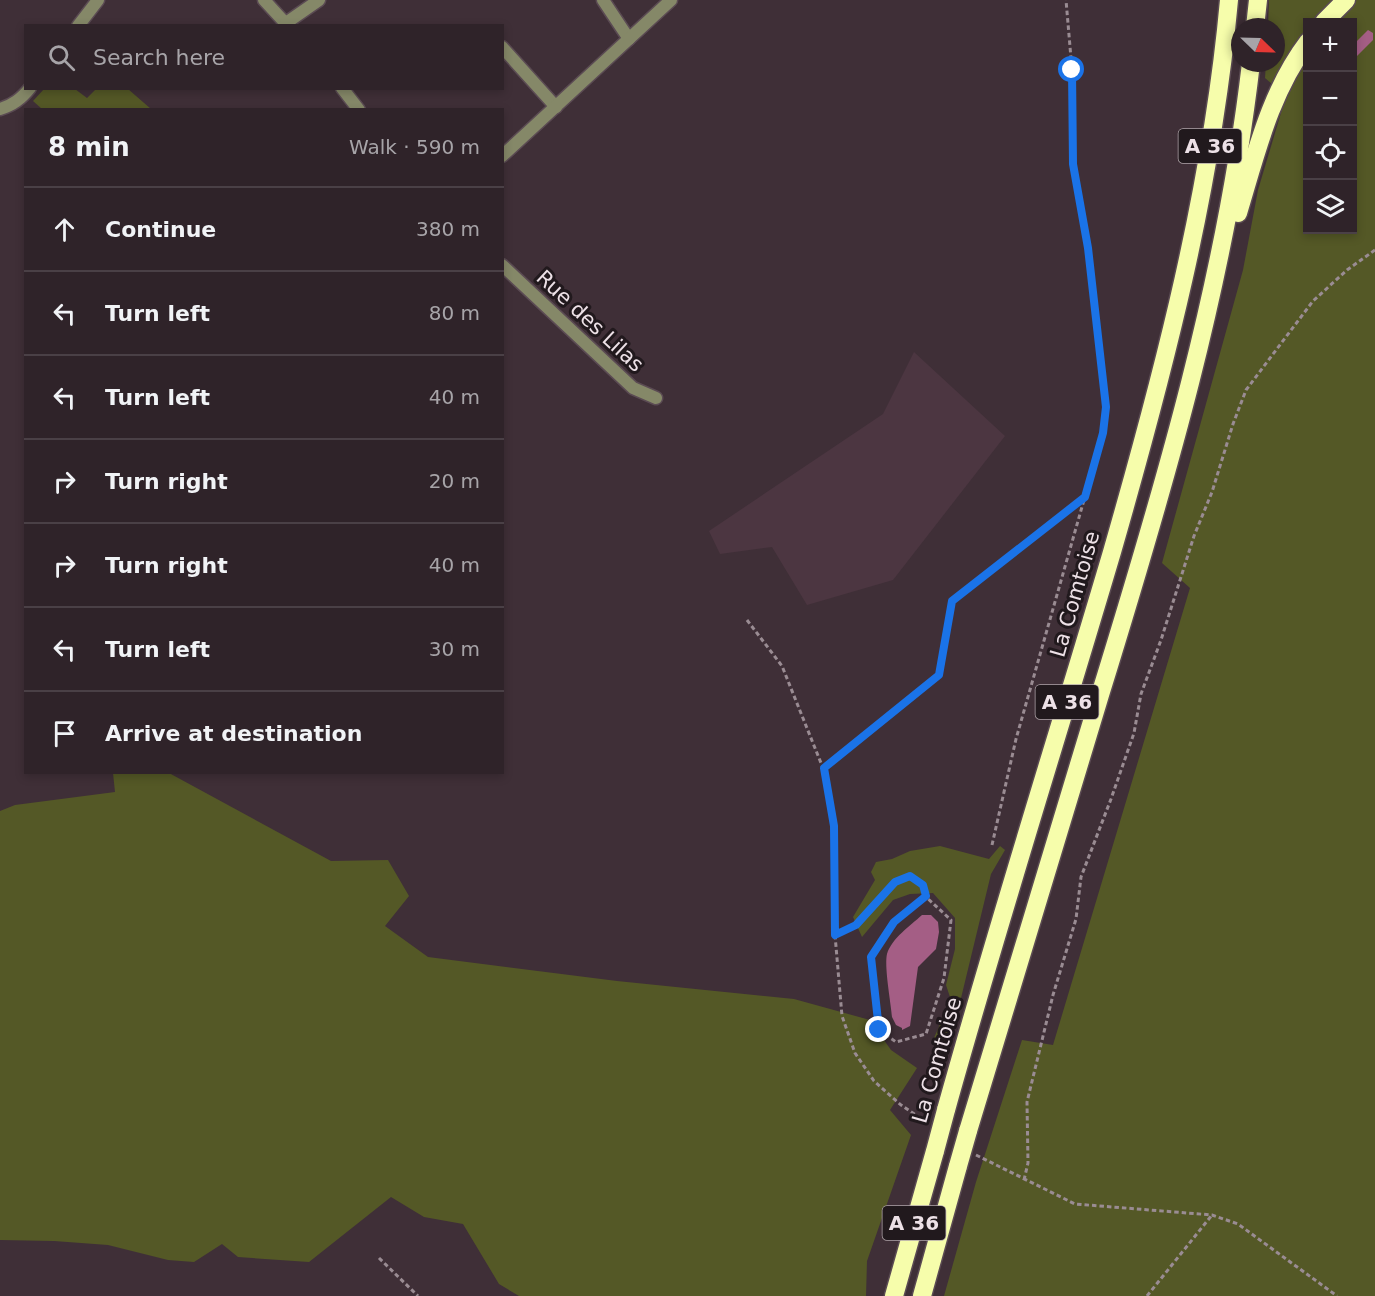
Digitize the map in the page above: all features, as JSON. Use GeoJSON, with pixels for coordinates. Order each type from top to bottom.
{"type":"FeatureCollection","features":[{"type":"Feature","properties":{"kind":"highway","name":"La Comtoise"},"geometry":{"type":"LineString","coordinates":[[894,1296],[997,929],[1113,548],[1170,341],[1211,143],[1229,0]]}},
{"type":"Feature","properties":{"kind":"highway"},"geometry":{"type":"LineString","coordinates":[[1256,18],[1257,0]]}},
{"type":"Feature","properties":{"kind":"highway"},"geometry":{"type":"LineString","coordinates":[[1328,18],[1346,0]]}},
{"type":"Feature","properties":{"kind":"highway"},"geometry":{"type":"LineString","coordinates":[[1209,309],[1268,117],[1292,64],[1303,49]]}},
{"type":"Feature","properties":{"kind":"highway","name":"A 36"},"geometry":{"type":"LineString","coordinates":[[922,1296],[968,1131],[1143,555],[1178,431],[1209,309],[1239,152],[1250,72]]}},
{"type":"Feature","properties":{"kind":"street"},"geometry":{"type":"LineString","coordinates":[[80,24],[98,0]]}},
{"type":"Feature","properties":{"kind":"street"},"geometry":{"type":"LineString","coordinates":[[264,0],[287,24],[319,0]]}},
{"type":"Feature","properties":{"kind":"street"},"geometry":{"type":"LineString","coordinates":[[603,0],[629,39]]}},
{"type":"Feature","properties":{"kind":"street"},"geometry":{"type":"LineString","coordinates":[[504,154],[671,0]]}},
{"type":"Feature","properties":{"kind":"street"},"geometry":{"type":"LineString","coordinates":[[504,49],[556,107]]}},
{"type":"Feature","properties":{"kind":"street"},"geometry":{"type":"LineString","coordinates":[[0,109],[23,98],[29,90]]}},
{"type":"Feature","properties":{"kind":"street"},"geometry":{"type":"LineString","coordinates":[[344,90],[357,108]]}},
{"type":"Feature","properties":{"kind":"street","name":"Rue des Lilas"},"geometry":{"type":"LineString","coordinates":[[504,267],[633,388],[656,398]]}},
{"type":"Feature","properties":{"kind":"path"},"geometry":{"type":"LineString","coordinates":[[992,844],[1016,739],[1103,433],[1106,407],[1088,248],[1073,164],[1072,70],[1066,0]]}},
{"type":"Feature","properties":{"kind":"path"},"geometry":{"type":"LineString","coordinates":[[1024,1180],[1028,1163],[1027,1102],[1056,986],[1076,919],[1081,877],[1112,799],[1134,732],[1141,694],[1194,536],[1212,492],[1233,424],[1246,390],[1313,301],[1347,270],[1375,250]]}},
{"type":"Feature","properties":{"kind":"path"},"geometry":{"type":"LineString","coordinates":[[824,768],[939,675],[952,601],[1085,497]]}},
{"type":"Feature","properties":{"kind":"path"},"geometry":{"type":"LineString","coordinates":[[747,620],[782,666],[824,768],[834,826],[835,935],[842,1016],[855,1053],[874,1081],[901,1105],[927,1123]]}},
{"type":"Feature","properties":{"kind":"path"},"geometry":{"type":"LineString","coordinates":[[835,935],[856,925],[895,882],[910,876],[923,885],[926,896],[951,920],[944,978],[926,1034],[896,1042],[879,1030],[871,957],[894,922],[926,896]]}},
{"type":"Feature","properties":{"kind":"path"},"geometry":{"type":"LineString","coordinates":[[974,1154],[1075,1204],[1212,1215],[1238,1224],[1337,1296]]}},
{"type":"Feature","properties":{"kind":"path"},"geometry":{"type":"LineString","coordinates":[[1147,1296],[1212,1215]]}},
{"type":"Feature","properties":{"kind":"path"},"geometry":{"type":"LineString","coordinates":[[379,1257],[418,1296]]}},
{"type":"Feature","properties":{"kind":"shaded area"},"geometry":{"type":"Polygon","coordinates":[[[1368,30],[1373,33],[1373,40],[1357,56],[1357,41],[1368,30]]]}},
{"type":"Feature","properties":{"kind":"shaded area"},"geometry":{"type":"Polygon","coordinates":[[[914,352],[1005,436],[893,580],[807,605],[772,547],[720,554],[709,531],[883,414],[914,352]]]}},
{"type":"Feature","properties":{"kind":"shaded area"},"geometry":{"type":"Polygon","coordinates":[[[922,915],[931,915],[938,922],[939,932],[936,949],[918,967],[910,1026],[902,1030],[892,1017],[887,954],[897,938],[922,915]]]}},
{"type":"Feature","properties":{"kind":"green space"},"geometry":{"type":"Polygon","coordinates":[[[1269,0],[1375,0],[1375,1296],[944,1296],[976,1182],[1022,1040],[1053,1045],[1190,588],[1162,563],[1243,270],[1258,190],[1286,96],[1265,78],[1265,72],[1285,72],[1285,18],[1268,18],[1269,0]]]}},
{"type":"Feature","properties":{"kind":"green space"},"geometry":{"type":"Polygon","coordinates":[[[43,90],[76,90],[87,98],[95,90],[129,90],[150,108],[41,108],[33,101],[43,90]]]}},
{"type":"Feature","properties":{"kind":"green space"},"geometry":{"type":"Polygon","coordinates":[[[113,774],[171,774],[331,861],[388,860],[409,896],[385,926],[428,957],[617,981],[794,999],[870,1020],[891,1050],[917,1068],[890,1110],[911,1135],[867,1261],[866,1296],[519,1296],[499,1284],[463,1224],[424,1217],[391,1197],[309,1262],[238,1257],[222,1244],[194,1262],[168,1260],[108,1245],[0,1240],[0,811],[15,805],[115,792],[113,774]]]}},
{"type":"Feature","properties":{"kind":"green space"},"geometry":{"type":"Polygon","coordinates":[[[940,846],[989,859],[1000,846],[1005,850],[991,874],[948,1052],[934,1038],[940,1024],[947,1023],[950,997],[946,985],[955,949],[955,918],[933,893],[910,894],[893,900],[862,937],[853,917],[875,880],[871,872],[876,862],[892,859],[910,851],[940,846]]]}},
{"type":"Feature","properties":{"kind":"route"},"geometry":{"type":"LineString","coordinates":[[879,1030],[871,957],[894,922],[926,896],[923,885],[910,876],[895,882],[856,925],[835,935],[834,826],[824,768],[939,675],[952,601],[1085,497],[1103,433],[1106,407],[1088,248],[1073,164],[1072,70]]}}]}
